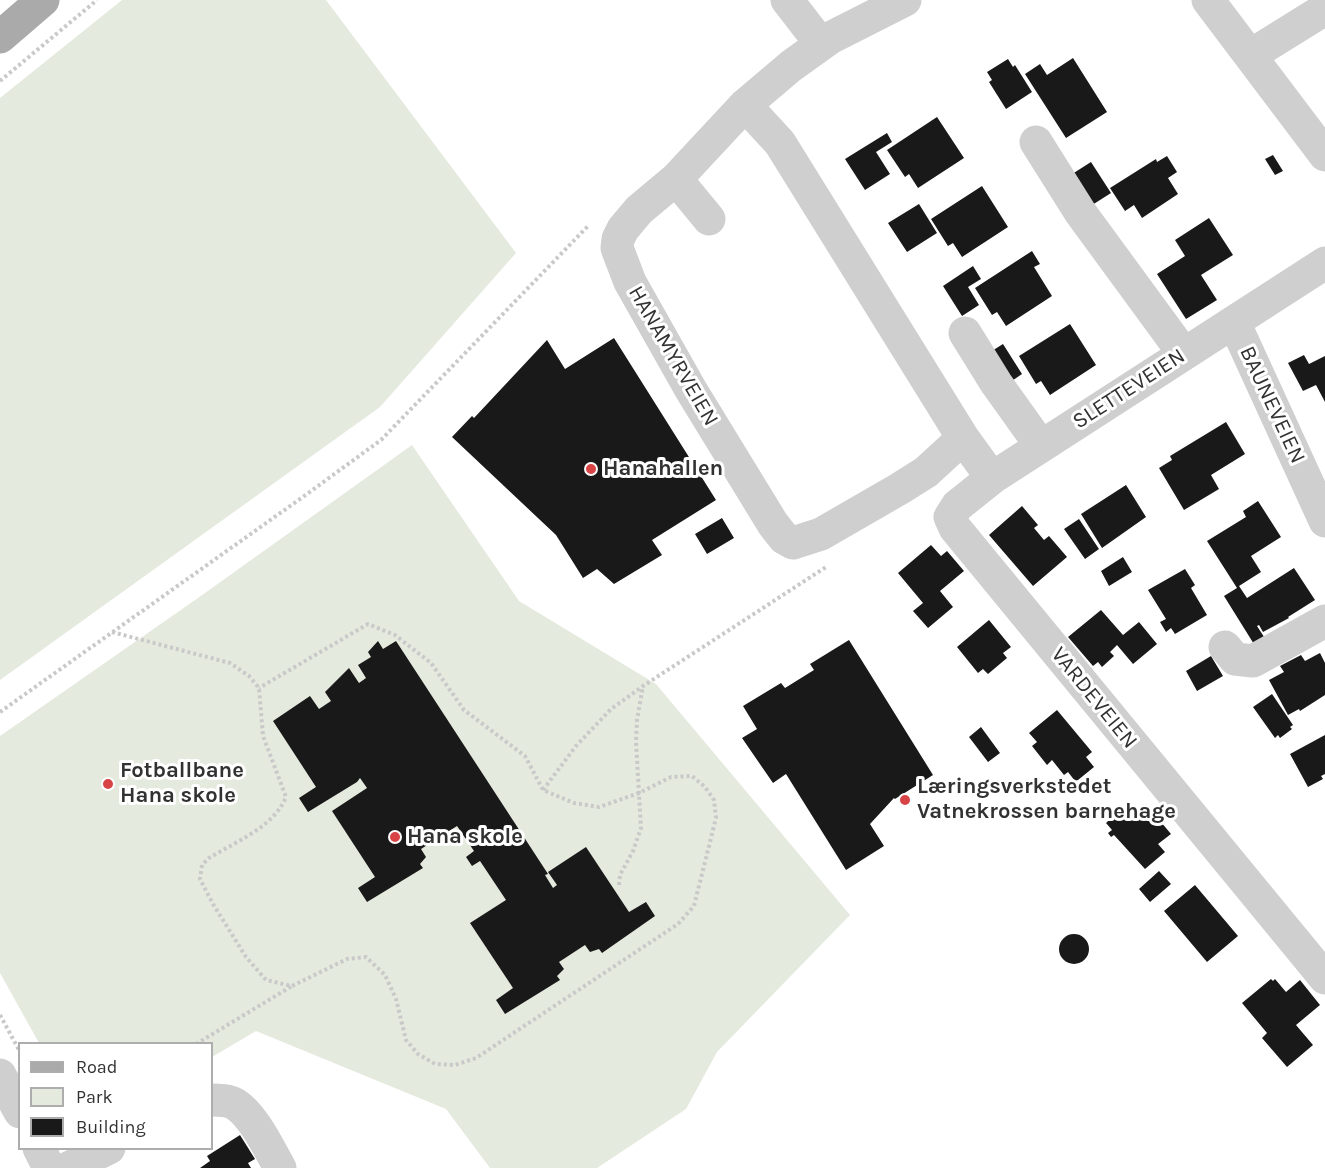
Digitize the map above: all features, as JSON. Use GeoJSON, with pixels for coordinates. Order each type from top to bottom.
{"type":"FeatureCollection","features":[{"type":"Feature","properties":{"kind":"main road"},"geometry":{"type":"LineString","coordinates":[[0,37],[44,0]]}},
{"type":"Feature","properties":{"kind":"street"},"geometry":{"type":"LineString","coordinates":[[787,0],[821,44]]}},
{"type":"Feature","properties":{"kind":"street","name":"HANAMYRVEIEN"},"geometry":{"type":"LineString","coordinates":[[905,0],[821,44],[745,105],[676,180],[639,210],[622,229],[617,248],[623,267],[691,390],[773,524],[784,538],[793,543],[821,534],[908,483],[926,471],[963,438]]}},
{"type":"Feature","properties":{"kind":"street"},"geometry":{"type":"LineString","coordinates":[[1208,0],[1325,155]]}},
{"type":"Feature","properties":{"kind":"street"},"geometry":{"type":"LineString","coordinates":[[1251,55],[1325,9]]}},
{"type":"Feature","properties":{"kind":"street"},"geometry":{"type":"LineString","coordinates":[[745,105],[780,142],[963,438],[992,478]]}},
{"type":"Feature","properties":{"kind":"street"},"geometry":{"type":"LineString","coordinates":[[1036,142],[1080,212],[1184,354]]}},
{"type":"Feature","properties":{"kind":"street"},"geometry":{"type":"LineString","coordinates":[[676,180],[709,219]]}},
{"type":"Feature","properties":{"kind":"street","name":"SLETTEVEIEN"},"geometry":{"type":"LineString","coordinates":[[955,528],[950,517],[957,506],[992,478],[1325,263]]}},
{"type":"Feature","properties":{"kind":"street","name":"BAUNEVEIEN"},"geometry":{"type":"LineString","coordinates":[[1234,322],[1325,521]]}},
{"type":"Feature","properties":{"kind":"street"},"geometry":{"type":"LineString","coordinates":[[965,333],[996,383],[1041,446]]}},
{"type":"Feature","properties":{"kind":"street","name":"VARDEVEIEN"},"geometry":{"type":"LineString","coordinates":[[955,528],[1325,978]]}},
{"type":"Feature","properties":{"kind":"street"},"geometry":{"type":"LineString","coordinates":[[1226,647],[1235,659],[1253,660],[1325,621]]}},
{"type":"Feature","properties":{"kind":"street"},"geometry":{"type":"LineString","coordinates":[[0,1075],[18,1108]]}},
{"type":"Feature","properties":{"kind":"street"},"geometry":{"type":"LineString","coordinates":[[213,1100],[228,1101],[237,1105],[256,1128],[280,1168]]}},
{"type":"Feature","properties":{"kind":"street"},"geometry":{"type":"LineString","coordinates":[[40,1150],[49,1168]]}},
{"type":"Feature","properties":{"kind":"street"},"geometry":{"type":"LineString","coordinates":[[68,1168],[107,1150]]}},
{"type":"Feature","properties":{"kind":"path"},"geometry":{"type":"LineString","coordinates":[[0,81],[97,0]]}},
{"type":"Feature","properties":{"kind":"path"},"geometry":{"type":"LineString","coordinates":[[0,712],[381,440],[592,222]]}},
{"type":"Feature","properties":{"kind":"path"},"geometry":{"type":"LineString","coordinates":[[543,790],[576,746],[611,710],[643,686],[829,565]]}},
{"type":"Feature","properties":{"kind":"path"},"geometry":{"type":"LineString","coordinates":[[199,1042],[292,986],[347,959],[366,957],[385,975],[396,999],[406,1040],[418,1054],[435,1064],[455,1065],[476,1058],[678,924],[694,906],[716,818],[714,800],[705,787],[692,776],[671,777],[639,793],[599,807],[574,803],[543,790],[525,756],[465,710],[431,663],[394,635],[368,624],[259,688]]}},
{"type":"Feature","properties":{"kind":"path"},"geometry":{"type":"LineString","coordinates":[[112,632],[230,663],[249,676],[259,688],[263,736],[286,797],[283,805],[268,822],[209,858],[202,866],[200,879],[246,957],[266,980],[292,986]]}},
{"type":"Feature","properties":{"kind":"path"},"geometry":{"type":"LineString","coordinates":[[619,885],[620,875],[633,851],[641,828],[636,742],[643,686]]}},
{"type":"Feature","properties":{"kind":"path"},"geometry":{"type":"LineString","coordinates":[[0,1015],[18,1047]]}},
{"type":"Feature","properties":{"kind":"green space"},"geometry":{"type":"Polygon","coordinates":[[[122,0],[326,0],[516,253],[380,407],[0,680],[0,98],[122,0]]]}},
{"type":"Feature","properties":{"kind":"green space"},"geometry":{"type":"Polygon","coordinates":[[[412,445],[519,601],[656,684],[850,915],[717,1052],[686,1109],[597,1168],[490,1168],[446,1109],[256,1031],[213,1056],[213,1042],[38,1042],[0,973],[0,736],[412,445]]]}},
{"type":"Feature","properties":{"kind":"building"},"geometry":{"type":"Polygon","coordinates":[[[1073,58],[1107,112],[1066,138],[1025,74],[1040,64],[1047,75],[1073,58]]]}},
{"type":"Feature","properties":{"kind":"building"},"geometry":{"type":"Polygon","coordinates":[[[1008,59],[1013,67],[1015,65],[1032,92],[1006,109],[989,82],[992,80],[987,72],[1008,59]]]}},
{"type":"Feature","properties":{"kind":"building"},"geometry":{"type":"Polygon","coordinates":[[[937,117],[964,158],[918,188],[909,174],[905,177],[887,150],[937,117]]]}},
{"type":"Feature","properties":{"kind":"building"},"geometry":{"type":"Polygon","coordinates":[[[887,133],[892,142],[876,152],[890,174],[865,190],[845,159],[887,133]]]}},
{"type":"Feature","properties":{"kind":"building"},"geometry":{"type":"Polygon","coordinates":[[[1273,155],[1283,171],[1275,175],[1265,159],[1273,155]]]}},
{"type":"Feature","properties":{"kind":"building"},"geometry":{"type":"Polygon","coordinates":[[[1167,156],[1177,172],[1168,178],[1178,194],[1142,218],[1134,205],[1125,211],[1110,188],[1156,159],[1157,162],[1167,156]]]}},
{"type":"Feature","properties":{"kind":"building"},"geometry":{"type":"Polygon","coordinates":[[[1091,162],[1111,193],[1089,207],[1069,176],[1091,162]]]}},
{"type":"Feature","properties":{"kind":"building"},"geometry":{"type":"Polygon","coordinates":[[[982,186],[1008,227],[962,257],[953,243],[948,246],[931,219],[982,186]]]}},
{"type":"Feature","properties":{"kind":"building"},"geometry":{"type":"Polygon","coordinates":[[[919,204],[937,233],[907,252],[888,223],[919,204]]]}},
{"type":"Feature","properties":{"kind":"building"},"geometry":{"type":"Polygon","coordinates":[[[1209,218],[1233,255],[1201,275],[1217,300],[1186,319],[1157,274],[1185,256],[1175,240],[1209,218]]]}},
{"type":"Feature","properties":{"kind":"building"},"geometry":{"type":"Polygon","coordinates":[[[1032,251],[1040,264],[1034,267],[1052,296],[1006,326],[997,312],[992,315],[975,288],[1032,251]]]}},
{"type":"Feature","properties":{"kind":"building"},"geometry":{"type":"Polygon","coordinates":[[[973,266],[981,279],[968,287],[979,305],[962,316],[943,286],[973,266]]]}},
{"type":"Feature","properties":{"kind":"building"},"geometry":{"type":"Polygon","coordinates":[[[1070,324],[1096,365],[1050,395],[1041,381],[1036,384],[1019,356],[1070,324]]]}},
{"type":"Feature","properties":{"kind":"building","name":"Hanahallen"},"geometry":{"type":"Polygon","coordinates":[[[614,338],[716,500],[652,540],[662,555],[614,584],[597,569],[583,578],[556,535],[452,437],[472,416],[474,418],[547,340],[565,369],[614,338]]]}},
{"type":"Feature","properties":{"kind":"building"},"geometry":{"type":"Polygon","coordinates":[[[1003,344],[1022,374],[1006,385],[987,354],[1003,344]]]}},
{"type":"Feature","properties":{"kind":"building"},"geometry":{"type":"Polygon","coordinates":[[[1304,355],[1309,364],[1325,356],[1325,402],[1316,385],[1303,391],[1288,363],[1304,355]]]}},
{"type":"Feature","properties":{"kind":"building"},"geometry":{"type":"Polygon","coordinates":[[[1226,422],[1245,454],[1211,475],[1219,489],[1184,510],[1159,468],[1172,460],[1170,456],[1226,422]]]}},
{"type":"Feature","properties":{"kind":"building"},"geometry":{"type":"Polygon","coordinates":[[[1126,485],[1146,517],[1102,548],[1081,514],[1126,485]]]}},
{"type":"Feature","properties":{"kind":"building"},"geometry":{"type":"Polygon","coordinates":[[[1258,501],[1281,537],[1251,556],[1261,572],[1239,586],[1247,598],[1294,568],[1315,600],[1263,632],[1259,625],[1257,626],[1268,643],[1257,649],[1224,596],[1237,588],[1207,541],[1246,517],[1243,511],[1258,501]]]}},
{"type":"Feature","properties":{"kind":"building"},"geometry":{"type":"Polygon","coordinates":[[[1022,506],[1038,525],[1034,528],[1044,540],[1049,536],[1067,557],[1033,586],[989,535],[1022,506]]]}},
{"type":"Feature","properties":{"kind":"building"},"geometry":{"type":"Polygon","coordinates":[[[722,518],[734,538],[707,554],[695,534],[722,518]]]}},
{"type":"Feature","properties":{"kind":"building"},"geometry":{"type":"Polygon","coordinates":[[[1079,519],[1099,549],[1085,559],[1064,529],[1079,519]]]}},
{"type":"Feature","properties":{"kind":"building"},"geometry":{"type":"Polygon","coordinates":[[[931,545],[941,556],[947,551],[964,571],[940,591],[953,607],[928,628],[913,611],[923,603],[898,573],[931,545]]]}},
{"type":"Feature","properties":{"kind":"building"},"geometry":{"type":"Polygon","coordinates":[[[1123,557],[1132,572],[1109,586],[1101,571],[1123,557]]]}},
{"type":"Feature","properties":{"kind":"building"},"geometry":{"type":"Polygon","coordinates":[[[1185,569],[1195,585],[1191,588],[1207,615],[1175,634],[1171,628],[1166,632],[1160,622],[1166,619],[1148,590],[1185,569]]]}},
{"type":"Feature","properties":{"kind":"building"},"geometry":{"type":"Polygon","coordinates":[[[1101,610],[1123,635],[1139,622],[1157,644],[1133,664],[1117,645],[1110,652],[1114,656],[1102,667],[1098,662],[1093,666],[1068,637],[1101,610]]]}},
{"type":"Feature","properties":{"kind":"building"},"geometry":{"type":"Polygon","coordinates":[[[989,620],[1011,647],[1003,653],[1007,658],[988,674],[983,669],[978,673],[957,647],[989,620]]]}},
{"type":"Feature","properties":{"kind":"building"},"geometry":{"type":"Polygon","coordinates":[[[849,640],[933,775],[894,798],[870,824],[884,846],[846,870],[786,774],[773,783],[742,738],[757,729],[743,706],[781,683],[785,688],[814,670],[810,664],[849,640]]]}},
{"type":"Feature","properties":{"kind":"building","name":"Hana skole"},"geometry":{"type":"Polygon","coordinates":[[[378,641],[383,649],[396,641],[548,874],[545,875],[553,888],[557,885],[548,872],[586,847],[629,912],[646,902],[655,916],[602,953],[599,949],[590,952],[585,945],[559,962],[564,969],[557,976],[560,980],[505,1014],[496,1000],[513,988],[470,923],[506,900],[480,861],[472,866],[466,857],[474,851],[457,826],[421,849],[426,857],[420,864],[423,868],[367,902],[358,888],[375,877],[332,811],[367,788],[360,778],[308,812],[299,798],[316,787],[273,721],[310,696],[319,709],[331,701],[325,692],[349,668],[359,683],[366,678],[358,665],[371,657],[368,652],[378,641]]]}},
{"type":"Feature","properties":{"kind":"building"},"geometry":{"type":"Polygon","coordinates":[[[1320,653],[1325,663],[1325,695],[1300,711],[1299,709],[1288,715],[1269,680],[1284,672],[1280,666],[1301,655],[1305,661],[1320,653]]]}},
{"type":"Feature","properties":{"kind":"building"},"geometry":{"type":"Polygon","coordinates":[[[1211,656],[1223,676],[1197,691],[1186,671],[1211,656]]]}},
{"type":"Feature","properties":{"kind":"building"},"geometry":{"type":"Polygon","coordinates":[[[1272,694],[1293,725],[1290,727],[1292,729],[1280,738],[1278,735],[1275,738],[1253,707],[1272,694]]]}},
{"type":"Feature","properties":{"kind":"building"},"geometry":{"type":"Polygon","coordinates":[[[1057,710],[1092,752],[1086,757],[1094,767],[1075,781],[1068,772],[1064,775],[1052,760],[1047,765],[1032,746],[1037,742],[1029,733],[1057,710]]]}},
{"type":"Feature","properties":{"kind":"building"},"geometry":{"type":"Polygon","coordinates":[[[981,727],[1000,753],[988,762],[969,737],[981,727]]]}},
{"type":"Feature","properties":{"kind":"building"},"geometry":{"type":"Polygon","coordinates":[[[1325,735],[1325,774],[1321,776],[1323,779],[1308,787],[1290,754],[1325,735]]]}},
{"type":"Feature","properties":{"kind":"building"},"geometry":{"type":"Polygon","coordinates":[[[1146,804],[1171,834],[1158,844],[1165,852],[1145,869],[1114,835],[1111,837],[1108,833],[1112,830],[1106,823],[1120,810],[1128,820],[1146,804]]]}},
{"type":"Feature","properties":{"kind":"building"},"geometry":{"type":"Polygon","coordinates":[[[1159,871],[1171,884],[1150,902],[1139,889],[1159,871]]]}},
{"type":"Feature","properties":{"kind":"building"},"geometry":{"type":"Polygon","coordinates":[[[1195,885],[1238,936],[1207,962],[1164,911],[1195,885]]]}},
{"type":"Feature","properties":{"kind":"building"},"geometry":{"type":"Polygon","coordinates":[[[1074,934],[1080,935],[1088,943],[1088,955],[1080,963],[1074,964],[1068,963],[1060,955],[1059,949],[1060,943],[1068,935],[1074,934]]]}},
{"type":"Feature","properties":{"kind":"building"},"geometry":{"type":"Polygon","coordinates":[[[1271,979],[1273,981],[1275,979],[1286,992],[1300,980],[1320,1005],[1296,1025],[1313,1045],[1287,1067],[1262,1038],[1267,1033],[1242,1003],[1271,979]]]}},
{"type":"Feature","properties":{"kind":"building"},"geometry":{"type":"Polygon","coordinates":[[[240,1135],[255,1159],[248,1163],[251,1168],[200,1168],[210,1161],[207,1156],[240,1135]]]}},
{"type":"Feature","properties":{"kind":"place","name":"Hanahallen"},"geometry":{"type":"Point","coordinates":[591,469]}},
{"type":"Feature","properties":{"kind":"place","name":"Fotballbane Hana skole"},"geometry":{"type":"Point","coordinates":[108,784]}},
{"type":"Feature","properties":{"kind":"place","name":"Læringsverkstedet Vatnekrossen barnehage"},"geometry":{"type":"Point","coordinates":[905,800]}},
{"type":"Feature","properties":{"kind":"place","name":"Hana skole"},"geometry":{"type":"Point","coordinates":[395,837]}}]}
